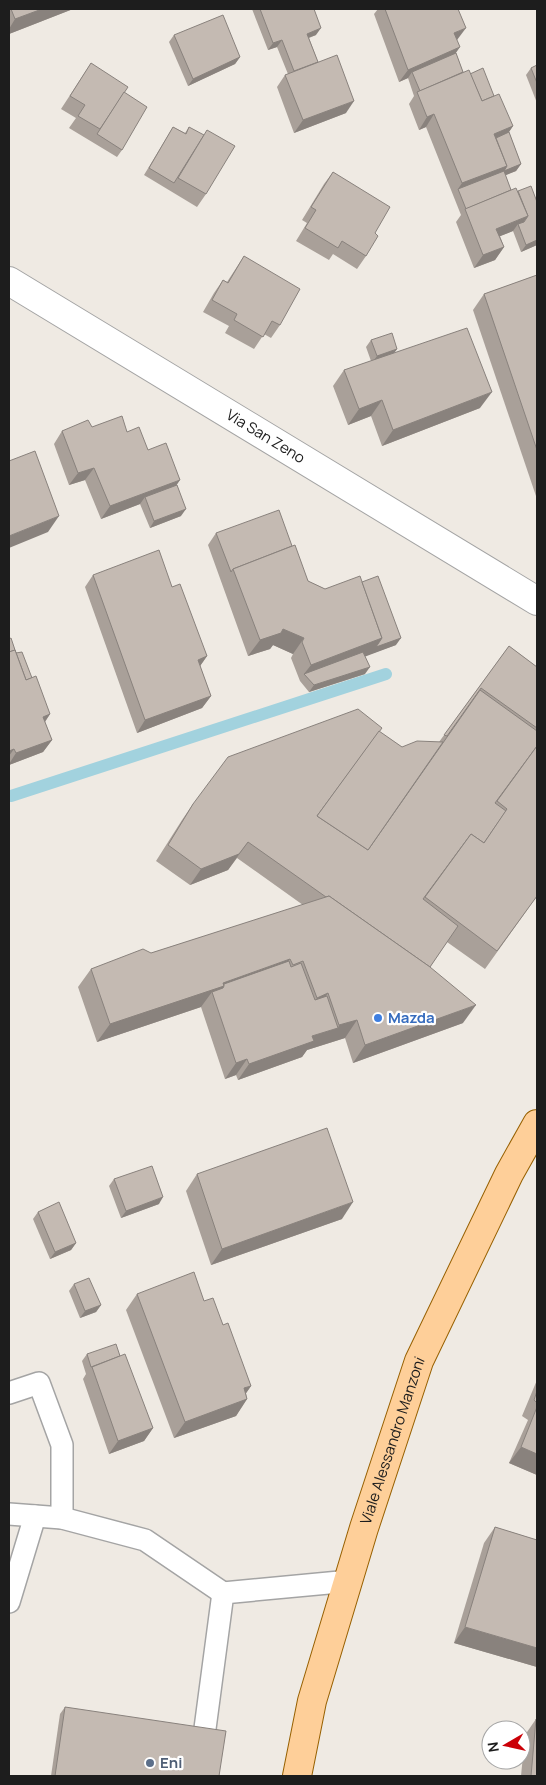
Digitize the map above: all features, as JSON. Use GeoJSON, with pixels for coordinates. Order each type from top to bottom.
{"type":"FeatureCollection","features":[{"type":"Feature","properties":{"kind":"main road","name":"Viale Alessandro Manzoni"},"geometry":{"type":"LineString","coordinates":[[297,1776],[312,1701],[350,1581],[364,1528],[419,1361],[509,1174],[537,1124]]}},
{"type":"Feature","properties":{"kind":"street","name":"Via San Zeno"},"geometry":{"type":"LineString","coordinates":[[9,281],[532,593]]}},
{"type":"Feature","properties":{"kind":"lane"},"geometry":{"type":"LineString","coordinates":[[9,1393],[39,1383],[62,1445],[62,1518]]}},
{"type":"Feature","properties":{"kind":"lane"},"geometry":{"type":"LineString","coordinates":[[9,1514],[62,1518],[145,1540],[223,1593],[350,1581]]}},
{"type":"Feature","properties":{"kind":"lane"},"geometry":{"type":"LineString","coordinates":[[9,1602],[35,1516]]}},
{"type":"Feature","properties":{"kind":"lane"},"geometry":{"type":"LineString","coordinates":[[204,1736],[223,1593]]}},
{"type":"Feature","properties":{"kind":"building"},"geometry":{"type":"Polygon","coordinates":[[[11,9],[42,9],[15,19],[11,9]]]}},
{"type":"Feature","properties":{"kind":"building"},"geometry":{"type":"Polygon","coordinates":[[[260,9],[314,9],[321,28],[307,34],[318,62],[294,71],[282,40],[273,43],[260,9]]]}},
{"type":"Feature","properties":{"kind":"building"},"geometry":{"type":"Polygon","coordinates":[[[385,9],[458,9],[466,28],[454,33],[460,47],[408,70],[385,9]]]}},
{"type":"Feature","properties":{"kind":"building"},"geometry":{"type":"Polygon","coordinates":[[[223,15],[240,57],[193,79],[174,35],[223,15]]]}},
{"type":"Feature","properties":{"kind":"building"},"geometry":{"type":"Polygon","coordinates":[[[456,53],[463,72],[420,91],[412,72],[456,53]]]}},
{"type":"Feature","properties":{"kind":"building"},"geometry":{"type":"Polygon","coordinates":[[[337,55],[354,101],[303,120],[285,75],[337,55]]]}},
{"type":"Feature","properties":{"kind":"building"},"geometry":{"type":"Polygon","coordinates":[[[91,63],[128,87],[100,129],[78,116],[85,105],[70,96],[91,63]]]}},
{"type":"Feature","properties":{"kind":"building"},"geometry":{"type":"Polygon","coordinates":[[[537,65],[537,83],[531,68],[537,65]]]}},
{"type":"Feature","properties":{"kind":"building"},"geometry":{"type":"Polygon","coordinates":[[[483,68],[494,96],[482,101],[470,74],[483,68]]]}},
{"type":"Feature","properties":{"kind":"building"},"geometry":{"type":"Polygon","coordinates":[[[469,70],[482,101],[499,94],[513,126],[494,134],[507,166],[462,183],[434,114],[427,117],[417,92],[469,70]]]}},
{"type":"Feature","properties":{"kind":"building"},"geometry":{"type":"Polygon","coordinates":[[[124,92],[147,107],[122,150],[97,134],[124,92]]]}},
{"type":"Feature","properties":{"kind":"building"},"geometry":{"type":"Polygon","coordinates":[[[173,127],[186,134],[189,127],[204,135],[174,183],[149,168],[173,127]]]}},
{"type":"Feature","properties":{"kind":"building"},"geometry":{"type":"Polygon","coordinates":[[[207,130],[235,146],[206,194],[178,178],[207,130]]]}},
{"type":"Feature","properties":{"kind":"building"},"geometry":{"type":"Polygon","coordinates":[[[509,132],[521,164],[504,171],[507,166],[496,138],[509,132]]]}},
{"type":"Feature","properties":{"kind":"building"},"geometry":{"type":"Polygon","coordinates":[[[504,171],[511,190],[466,209],[458,189],[504,171]]]}},
{"type":"Feature","properties":{"kind":"building"},"geometry":{"type":"Polygon","coordinates":[[[333,172],[390,207],[375,233],[378,236],[366,256],[342,241],[338,248],[305,228],[316,210],[311,207],[333,172]]]}},
{"type":"Feature","properties":{"kind":"building"},"geometry":{"type":"Polygon","coordinates":[[[531,186],[537,202],[537,240],[526,245],[518,224],[524,222],[528,216],[518,191],[531,186]]]}},
{"type":"Feature","properties":{"kind":"building"},"geometry":{"type":"Polygon","coordinates":[[[516,188],[528,216],[496,229],[504,247],[483,255],[465,209],[516,188]]]}},
{"type":"Feature","properties":{"kind":"building"},"geometry":{"type":"Polygon","coordinates":[[[244,256],[300,289],[280,325],[272,321],[263,337],[234,320],[237,314],[212,300],[223,280],[228,283],[244,256]]]}},
{"type":"Feature","properties":{"kind":"building"},"geometry":{"type":"Polygon","coordinates":[[[537,275],[537,450],[484,294],[537,275]]]}},
{"type":"Feature","properties":{"kind":"building"},"geometry":{"type":"Polygon","coordinates":[[[467,328],[492,392],[393,430],[382,400],[359,409],[344,370],[467,328]]]}},
{"type":"Feature","properties":{"kind":"building"},"geometry":{"type":"Polygon","coordinates":[[[392,333],[397,349],[377,356],[371,340],[392,333]]]}},
{"type":"Feature","properties":{"kind":"building"},"geometry":{"type":"Polygon","coordinates":[[[122,416],[127,432],[139,427],[148,450],[166,443],[180,480],[110,506],[94,468],[78,473],[62,431],[88,420],[92,427],[122,416]]]}},
{"type":"Feature","properties":{"kind":"building"},"geometry":{"type":"Polygon","coordinates":[[[35,451],[59,516],[9,536],[9,461],[35,451]]]}},
{"type":"Feature","properties":{"kind":"building"},"geometry":{"type":"Polygon","coordinates":[[[177,485],[186,509],[154,521],[145,497],[177,485]]]}},
{"type":"Feature","properties":{"kind":"building"},"geometry":{"type":"Polygon","coordinates":[[[279,510],[292,546],[233,569],[231,572],[216,533],[279,510]]]}},
{"type":"Feature","properties":{"kind":"building"},"geometry":{"type":"Polygon","coordinates":[[[295,545],[308,581],[325,589],[360,576],[382,638],[311,665],[302,642],[304,638],[283,629],[281,633],[260,640],[233,569],[295,545]]]}},
{"type":"Feature","properties":{"kind":"building"},"geometry":{"type":"Polygon","coordinates":[[[159,550],[172,587],[180,584],[207,656],[198,660],[211,696],[145,720],[93,575],[159,550]]]}},
{"type":"Feature","properties":{"kind":"building"},"geometry":{"type":"Polygon","coordinates":[[[378,576],[401,638],[376,647],[382,638],[362,582],[378,576]]]}},
{"type":"Feature","properties":{"kind":"building"},"geometry":{"type":"Polygon","coordinates":[[[11,638],[15,650],[9,652],[9,639],[11,638]]]}},
{"type":"Feature","properties":{"kind":"building"},"geometry":{"type":"Polygon","coordinates":[[[509,646],[537,667],[537,728],[481,688],[447,736],[444,735],[509,646]]]}},
{"type":"Feature","properties":{"kind":"building"},"geometry":{"type":"Polygon","coordinates":[[[15,650],[26,680],[36,676],[50,714],[43,717],[52,740],[16,753],[14,749],[9,751],[9,652],[15,650]]]}},
{"type":"Feature","properties":{"kind":"building"},"geometry":{"type":"Polygon","coordinates":[[[22,652],[32,678],[26,680],[16,653],[22,652]]]}},
{"type":"Feature","properties":{"kind":"building"},"geometry":{"type":"Polygon","coordinates":[[[363,652],[370,667],[314,685],[304,674],[363,652]]]}},
{"type":"Feature","properties":{"kind":"building"},"geometry":{"type":"Polygon","coordinates":[[[480,690],[537,731],[537,746],[495,803],[506,811],[484,843],[471,834],[423,899],[458,926],[430,967],[248,842],[239,854],[201,869],[168,845],[193,804],[228,757],[358,709],[382,728],[317,816],[368,850],[480,690]]]}},
{"type":"Feature","properties":{"kind":"building"},"geometry":{"type":"Polygon","coordinates":[[[379,731],[402,747],[417,741],[443,742],[368,850],[317,816],[379,731]]]}},
{"type":"Feature","properties":{"kind":"building"},"geometry":{"type":"Polygon","coordinates":[[[537,746],[537,896],[497,951],[425,897],[471,834],[484,843],[507,809],[497,801],[537,746]]]}},
{"type":"Feature","properties":{"kind":"building"},"geometry":{"type":"Polygon","coordinates":[[[329,896],[430,967],[476,1005],[365,1045],[357,1020],[339,1025],[328,993],[317,998],[303,961],[293,965],[290,959],[223,983],[224,986],[110,1024],[91,969],[143,949],[151,953],[329,896]]]}},
{"type":"Feature","properties":{"kind":"building"},"geometry":{"type":"Polygon","coordinates":[[[289,961],[291,967],[301,963],[315,1000],[327,996],[338,1028],[312,1036],[314,1041],[249,1064],[247,1059],[236,1063],[212,992],[223,988],[224,984],[289,961]]]}},
{"type":"Feature","properties":{"kind":"building"},"geometry":{"type":"Polygon","coordinates":[[[327,1128],[353,1202],[222,1249],[197,1174],[327,1128]]]}},
{"type":"Feature","properties":{"kind":"building"},"geometry":{"type":"Polygon","coordinates":[[[152,1166],[163,1197],[126,1211],[114,1179],[152,1166]]]}},
{"type":"Feature","properties":{"kind":"building"},"geometry":{"type":"Polygon","coordinates":[[[59,1202],[76,1243],[55,1252],[38,1212],[59,1202]]]}},
{"type":"Feature","properties":{"kind":"building"},"geometry":{"type":"Polygon","coordinates":[[[194,1272],[204,1301],[213,1298],[223,1325],[228,1323],[251,1386],[244,1388],[247,1399],[185,1422],[137,1294],[194,1272]]]}},
{"type":"Feature","properties":{"kind":"building"},"geometry":{"type":"Polygon","coordinates":[[[89,1278],[101,1305],[85,1311],[74,1284],[89,1278]]]}},
{"type":"Feature","properties":{"kind":"building"},"geometry":{"type":"Polygon","coordinates":[[[116,1344],[120,1356],[91,1367],[87,1354],[116,1344]]]}},
{"type":"Feature","properties":{"kind":"building"},"geometry":{"type":"Polygon","coordinates":[[[125,1354],[153,1428],[118,1441],[92,1367],[125,1354]]]}},
{"type":"Feature","properties":{"kind":"building"},"geometry":{"type":"Polygon","coordinates":[[[537,1391],[537,1403],[534,1400],[537,1391]]]}},
{"type":"Feature","properties":{"kind":"building"},"geometry":{"type":"Polygon","coordinates":[[[537,1407],[537,1454],[521,1447],[537,1407]]]}},
{"type":"Feature","properties":{"kind":"building"},"geometry":{"type":"Polygon","coordinates":[[[495,1527],[537,1540],[537,1648],[465,1627],[495,1527]]]}},
{"type":"Feature","properties":{"kind":"building"},"geometry":{"type":"Polygon","coordinates":[[[65,1707],[226,1731],[219,1776],[55,1776],[65,1707]]]}},
{"type":"Feature","properties":{"kind":"building"},"geometry":{"type":"Polygon","coordinates":[[[536,1719],[537,1776],[531,1776],[536,1719]]]}},
{"type":"Feature","properties":{"kind":"waterway"},"geometry":{"type":"LineString","coordinates":[[11,796],[386,674]]}},
{"type":"Feature","properties":{"kind":"place","name":"Mazda"},"geometry":{"type":"Point","coordinates":[378,1018]}},
{"type":"Feature","properties":{"kind":"place","name":"Eni"},"geometry":{"type":"Point","coordinates":[150,1763]}}]}
